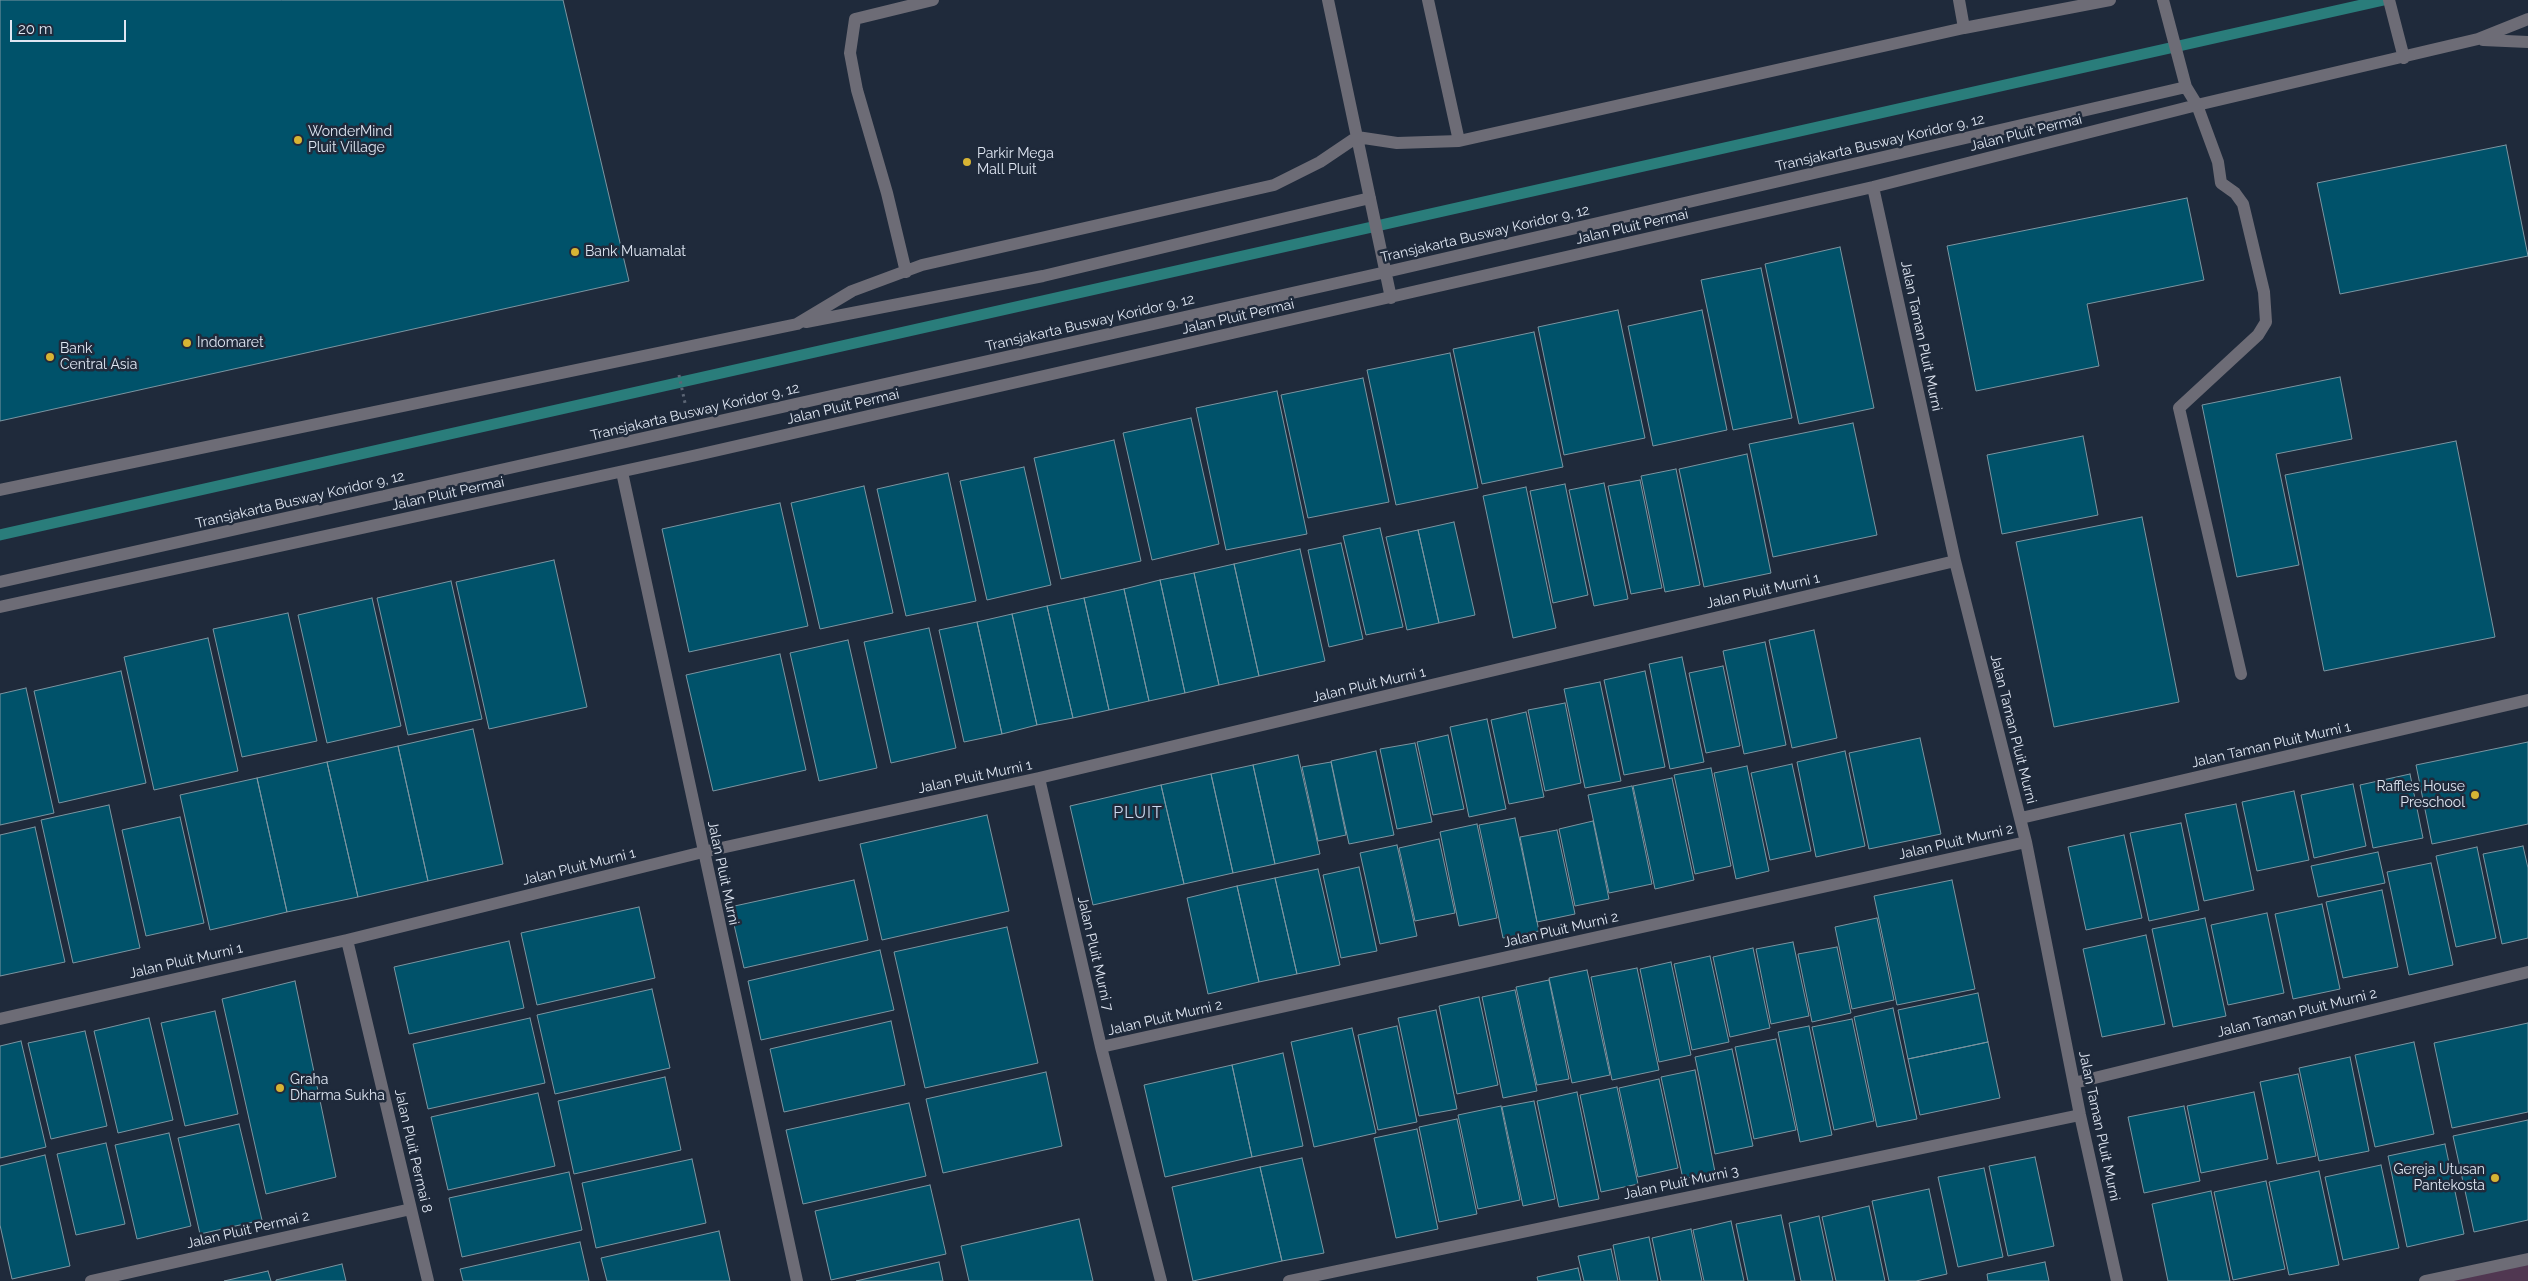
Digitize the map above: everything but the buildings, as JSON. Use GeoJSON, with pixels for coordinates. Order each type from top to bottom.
{"type":"FeatureCollection","features":[{"type":"Feature","properties":{"kind":"street"},"geometry":{"type":"LineString","coordinates":[[906,272],[887,193],[857,90],[850,53],[855,19],[933,0]]}},
{"type":"Feature","properties":{"kind":"street"},"geometry":{"type":"LineString","coordinates":[[1328,0],[1391,298]]}},
{"type":"Feature","properties":{"kind":"street"},"geometry":{"type":"LineString","coordinates":[[1428,0],[1459,142]]}},
{"type":"Feature","properties":{"kind":"street"},"geometry":{"type":"LineString","coordinates":[[1959,0],[1964,28]]}},
{"type":"Feature","properties":{"kind":"street"},"geometry":{"type":"LineString","coordinates":[[797,324],[852,291],[922,266],[1274,185],[1320,162],[1357,137],[1397,143],[1459,142],[1964,28],[2110,0]]}},
{"type":"Feature","properties":{"kind":"street"},"geometry":{"type":"LineString","coordinates":[[2163,0],[2184,82],[2197,105],[2218,162],[2221,183],[2240,198],[2243,204],[2264,292],[2266,322],[2258,335],[2179,408],[2241,674]]}},
{"type":"Feature","properties":{"kind":"street"},"geometry":{"type":"LineString","coordinates":[[2389,0],[2404,58]]}},
{"type":"Feature","properties":{"kind":"street"},"geometry":{"type":"LineString","coordinates":[[2478,39],[2528,19]]}},
{"type":"Feature","properties":{"kind":"street"},"geometry":{"type":"LineString","coordinates":[[2478,39],[2528,42]]}},
{"type":"Feature","properties":{"kind":"street","name":"Jalan Pluit Permai"},"geometry":{"type":"LineString","coordinates":[[0,607],[622,472],[1391,298],[1873,187],[2197,105],[2404,58],[2478,39]]}},
{"type":"Feature","properties":{"kind":"street","name":"Transjakarta Busway Koridor 9, 12"},"geometry":{"type":"LineString","coordinates":[[0,582],[1386,272],[2184,82]]}},
{"type":"Feature","properties":{"kind":"street","name":"Jalan Taman Pluit Murni"},"geometry":{"type":"LineString","coordinates":[[1873,187],[1955,561],[2026,842],[2080,1115],[2117,1281]]}},
{"type":"Feature","properties":{"kind":"street"},"geometry":{"type":"LineString","coordinates":[[0,490],[797,324],[1043,276],[1370,198]]}},
{"type":"Feature","properties":{"kind":"street","name":"Jalan Pluit Murni"},"geometry":{"type":"LineString","coordinates":[[622,472],[797,1281]]}},
{"type":"Feature","properties":{"kind":"street","name":"Jalan Pluit Murni 1"},"geometry":{"type":"LineString","coordinates":[[0,1019],[347,940],[703,852],[1039,778],[1955,561]]}},
{"type":"Feature","properties":{"kind":"street","name":"Jalan Taman Pluit Murni 1"},"geometry":{"type":"LineString","coordinates":[[2020,818],[2528,700]]}},
{"type":"Feature","properties":{"kind":"street","name":"Jalan Pluit Murni 7"},"geometry":{"type":"LineString","coordinates":[[1039,778],[1101,1047],[1161,1281]]}},
{"type":"Feature","properties":{"kind":"street","name":"Jalan Pluit Murni 2"},"geometry":{"type":"LineString","coordinates":[[1101,1047],[2026,842]]}},
{"type":"Feature","properties":{"kind":"street","name":"Jalan Pluit Permai 8"},"geometry":{"type":"LineString","coordinates":[[347,940],[428,1281]]}},
{"type":"Feature","properties":{"kind":"street","name":"Jalan Taman Pluit Murni 2"},"geometry":{"type":"LineString","coordinates":[[2074,1083],[2528,972]]}},
{"type":"Feature","properties":{"kind":"street","name":"Jalan Pluit Murni 3"},"geometry":{"type":"LineString","coordinates":[[1289,1281],[2080,1115]]}},
{"type":"Feature","properties":{"kind":"street","name":"Jalan Pluit Permai 2"},"geometry":{"type":"LineString","coordinates":[[91,1281],[411,1209]]}},
{"type":"Feature","properties":{"kind":"street"},"geometry":{"type":"LineString","coordinates":[[2425,1281],[2528,1259]]}},
{"type":"Feature","properties":{"kind":"path"},"geometry":{"type":"LineString","coordinates":[[677,366],[687,411]]}},
{"type":"Feature","properties":{"kind":"shaded area"},"geometry":{"type":"Polygon","coordinates":[[[2528,1259],[2528,1281],[2430,1281],[2528,1259]]]}},
{"type":"Feature","properties":{"kind":"waterway"},"geometry":{"type":"LineString","coordinates":[[0,535],[2384,0]]}},
{"type":"Feature","properties":{"kind":"place","name":"WonderMind Pluit Village"},"geometry":{"type":"Point","coordinates":[298,140]}},
{"type":"Feature","properties":{"kind":"place","name":"Parkir Mega Mall Pluit"},"geometry":{"type":"Point","coordinates":[967,162]}},
{"type":"Feature","properties":{"kind":"place","name":"Bank Muamalat"},"geometry":{"type":"Point","coordinates":[575,252]}},
{"type":"Feature","properties":{"kind":"place","name":"Indomaret"},"geometry":{"type":"Point","coordinates":[187,343]}},
{"type":"Feature","properties":{"kind":"place","name":"Bank Central Asia"},"geometry":{"type":"Point","coordinates":[50,357]}},
{"type":"Feature","properties":{"kind":"place","name":"Raffles House Preschool"},"geometry":{"type":"Point","coordinates":[2475,795]}},
{"type":"Feature","properties":{"kind":"place","name":"Graha Dharma Sukha"},"geometry":{"type":"Point","coordinates":[280,1088]}},
{"type":"Feature","properties":{"kind":"place","name":"Gereja Utusan Pantekosta"},"geometry":{"type":"Point","coordinates":[2495,1178]}},
{"type":"Feature","properties":{"kind":"district","name":"PLUIT"},"geometry":{"type":"Point","coordinates":[1138,813]}}]}
